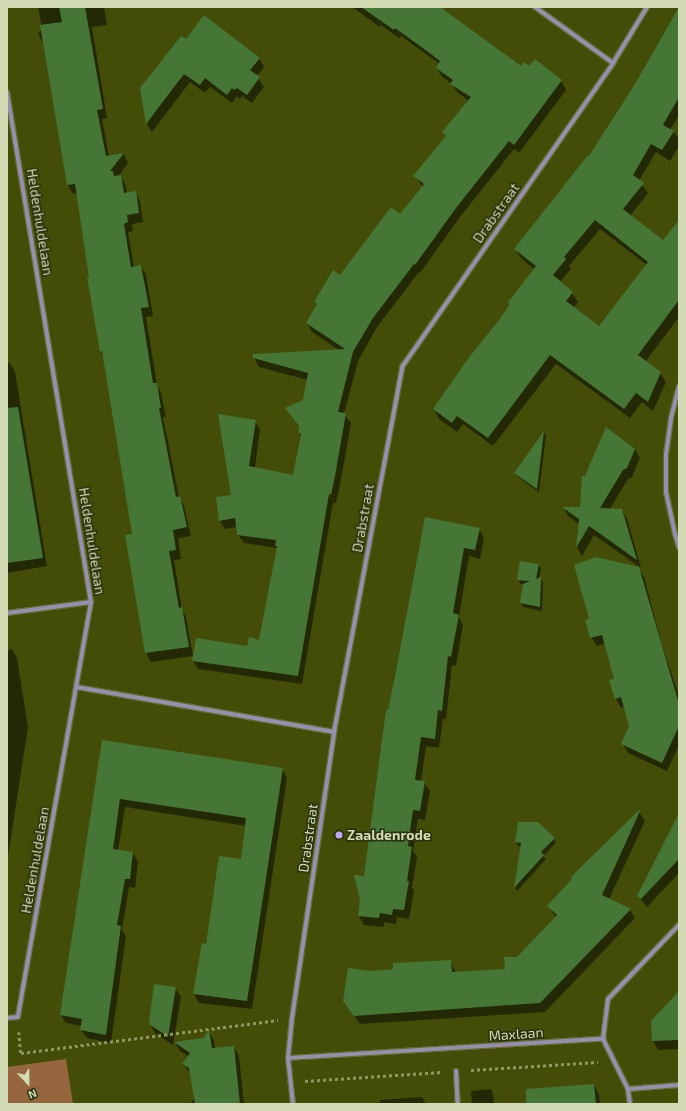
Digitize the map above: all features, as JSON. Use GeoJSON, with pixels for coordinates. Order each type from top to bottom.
{"type":"FeatureCollection","features":[{"type":"Feature","properties":{"kind":"street"},"geometry":{"type":"LineString","coordinates":[[535,7],[613,63]]}},
{"type":"Feature","properties":{"kind":"street","name":"Drabstraat"},"geometry":{"type":"LineString","coordinates":[[293,1104],[288,1058],[292,1018],[334,732],[402,366],[613,63],[647,7]]}},
{"type":"Feature","properties":{"kind":"street","name":"Heldenhuldelaan"},"geometry":{"type":"LineString","coordinates":[[7,92],[91,602],[18,1017]]}},
{"type":"Feature","properties":{"kind":"street"},"geometry":{"type":"LineString","coordinates":[[679,386],[670,419],[666,453],[666,492],[679,547]]}},
{"type":"Feature","properties":{"kind":"street"},"geometry":{"type":"LineString","coordinates":[[7,613],[91,602]]}},
{"type":"Feature","properties":{"kind":"street"},"geometry":{"type":"LineString","coordinates":[[77,687],[334,732]]}},
{"type":"Feature","properties":{"kind":"street"},"geometry":{"type":"LineString","coordinates":[[630,1104],[628,1089],[603,1038],[608,999],[679,925]]}},
{"type":"Feature","properties":{"kind":"street"},"geometry":{"type":"LineString","coordinates":[[7,1018],[18,1017]]}},
{"type":"Feature","properties":{"kind":"street","name":"Maxlaan"},"geometry":{"type":"LineString","coordinates":[[288,1058],[603,1038]]}},
{"type":"Feature","properties":{"kind":"street"},"geometry":{"type":"LineString","coordinates":[[456,1071],[458,1104]]}},
{"type":"Feature","properties":{"kind":"street"},"geometry":{"type":"LineString","coordinates":[[628,1089],[679,1085]]}},
{"type":"Feature","properties":{"kind":"path"},"geometry":{"type":"LineString","coordinates":[[18,1017],[21,1053],[292,1018]]}},
{"type":"Feature","properties":{"kind":"shaded area"},"geometry":{"type":"Polygon","coordinates":[[[66,1059],[73,1104],[7,1104],[7,1067],[66,1059]]]}},
{"type":"Feature","properties":{"kind":"building"},"geometry":{"type":"Polygon","coordinates":[[[59,7],[85,7],[103,109],[97,110],[106,156],[124,153],[110,171],[113,171],[114,176],[121,175],[124,193],[136,191],[139,213],[127,215],[128,222],[124,224],[131,267],[141,265],[149,307],[141,308],[153,383],[157,383],[161,408],[159,408],[176,497],[180,496],[187,527],[173,530],[176,550],[169,551],[179,608],[182,607],[189,647],[145,653],[125,535],[132,534],[102,351],[100,352],[87,277],[89,277],[75,184],[67,185],[40,25],[62,22],[59,7]]]}},
{"type":"Feature","properties":{"kind":"building"},"geometry":{"type":"Polygon","coordinates":[[[361,7],[440,7],[521,66],[524,62],[529,66],[535,59],[562,80],[514,145],[509,141],[456,208],[415,265],[414,264],[373,318],[353,352],[338,412],[346,413],[331,495],[329,494],[298,676],[192,661],[196,638],[247,646],[249,637],[259,640],[277,546],[275,546],[276,540],[237,535],[235,518],[219,521],[216,497],[231,495],[218,414],[256,420],[249,466],[293,475],[301,434],[298,433],[299,426],[285,408],[303,400],[308,373],[253,358],[253,354],[345,349],[306,323],[317,304],[314,302],[333,270],[340,275],[391,207],[400,214],[424,184],[413,176],[446,136],[442,132],[471,97],[450,84],[453,80],[436,68],[440,61],[395,28],[394,30],[361,7]]]}},
{"type":"Feature","properties":{"kind":"building"},"geometry":{"type":"Polygon","coordinates":[[[679,7],[679,97],[663,125],[674,131],[662,150],[651,144],[633,175],[644,183],[623,209],[663,240],[679,220],[679,300],[638,355],[661,372],[648,402],[636,393],[624,409],[550,355],[488,438],[457,416],[452,423],[433,409],[467,360],[499,320],[510,304],[508,302],[536,266],[514,249],[588,155],[589,156],[635,84],[679,7]],[[595,220],[564,257],[566,259],[553,275],[573,292],[566,301],[599,326],[648,262],[595,220]]]}},
{"type":"Feature","properties":{"kind":"building"},"geometry":{"type":"Polygon","coordinates":[[[204,15],[260,58],[250,70],[260,77],[247,95],[237,88],[234,90],[232,88],[227,95],[205,78],[200,85],[184,74],[146,124],[140,88],[181,36],[186,39],[204,15]]]}},
{"type":"Feature","properties":{"kind":"building"},"geometry":{"type":"Polygon","coordinates":[[[18,407],[43,558],[7,563],[7,408],[18,407]]]}},
{"type":"Feature","properties":{"kind":"building"},"geometry":{"type":"Polygon","coordinates":[[[606,427],[635,449],[627,468],[623,470],[600,508],[622,509],[637,560],[589,526],[576,548],[579,519],[562,507],[580,507],[582,476],[585,476],[606,427]]]}},
{"type":"Feature","properties":{"kind":"building"},"geometry":{"type":"Polygon","coordinates":[[[544,431],[537,489],[514,473],[544,431]]]}},
{"type":"Feature","properties":{"kind":"building"},"geometry":{"type":"Polygon","coordinates":[[[425,517],[480,528],[475,550],[464,548],[453,613],[459,615],[451,657],[448,656],[442,711],[438,710],[435,739],[421,737],[415,780],[425,781],[420,811],[413,810],[408,846],[412,847],[407,881],[409,881],[404,910],[393,909],[392,915],[380,913],[379,918],[358,916],[360,900],[354,875],[364,876],[386,710],[388,710],[425,517]]]}},
{"type":"Feature","properties":{"kind":"building"},"geometry":{"type":"Polygon","coordinates":[[[596,557],[639,567],[679,704],[679,726],[662,763],[621,744],[629,726],[621,697],[615,699],[609,680],[614,679],[602,635],[590,638],[585,620],[589,619],[574,565],[596,557]]]}},
{"type":"Feature","properties":{"kind":"building"},"geometry":{"type":"Polygon","coordinates":[[[520,561],[539,564],[536,579],[541,577],[540,607],[520,603],[523,584],[530,581],[517,580],[520,561]]]}},
{"type":"Feature","properties":{"kind":"building"},"geometry":{"type":"Polygon","coordinates":[[[102,740],[283,768],[247,1001],[193,994],[202,943],[206,944],[219,856],[241,859],[246,818],[120,799],[113,849],[133,852],[130,879],[125,879],[117,925],[121,926],[106,1035],[80,1030],[82,1019],[60,1015],[102,740]]]}},
{"type":"Feature","properties":{"kind":"building"},"geometry":{"type":"Polygon","coordinates":[[[639,810],[640,811],[602,895],[631,909],[540,1003],[354,1016],[343,1001],[348,968],[370,971],[393,969],[393,963],[451,960],[452,972],[505,969],[504,957],[517,957],[557,915],[547,906],[572,879],[571,877],[639,810]]]}},
{"type":"Feature","properties":{"kind":"building"},"geometry":{"type":"Polygon","coordinates":[[[679,813],[679,859],[641,899],[637,896],[679,813]]]}},
{"type":"Feature","properties":{"kind":"building"},"geometry":{"type":"Polygon","coordinates":[[[518,822],[538,822],[555,838],[541,852],[544,855],[514,888],[521,843],[515,842],[518,822]]]}},
{"type":"Feature","properties":{"kind":"building"},"geometry":{"type":"Polygon","coordinates":[[[154,984],[176,987],[168,1037],[149,1024],[154,984]]]}},
{"type":"Feature","properties":{"kind":"building"},"geometry":{"type":"Polygon","coordinates":[[[679,991],[679,1040],[652,1041],[651,1021],[679,991]]]}},
{"type":"Feature","properties":{"kind":"building"},"geometry":{"type":"Polygon","coordinates":[[[209,1030],[212,1048],[234,1046],[240,1104],[195,1104],[189,1068],[182,1064],[190,1053],[174,1042],[203,1038],[209,1030]]]}},
{"type":"Feature","properties":{"kind":"building"},"geometry":{"type":"Polygon","coordinates":[[[594,1084],[596,1104],[526,1104],[526,1089],[594,1084]]]}},
{"type":"Feature","properties":{"kind":"place","name":"Zaaldenrode"},"geometry":{"type":"Point","coordinates":[339,835]}}]}
